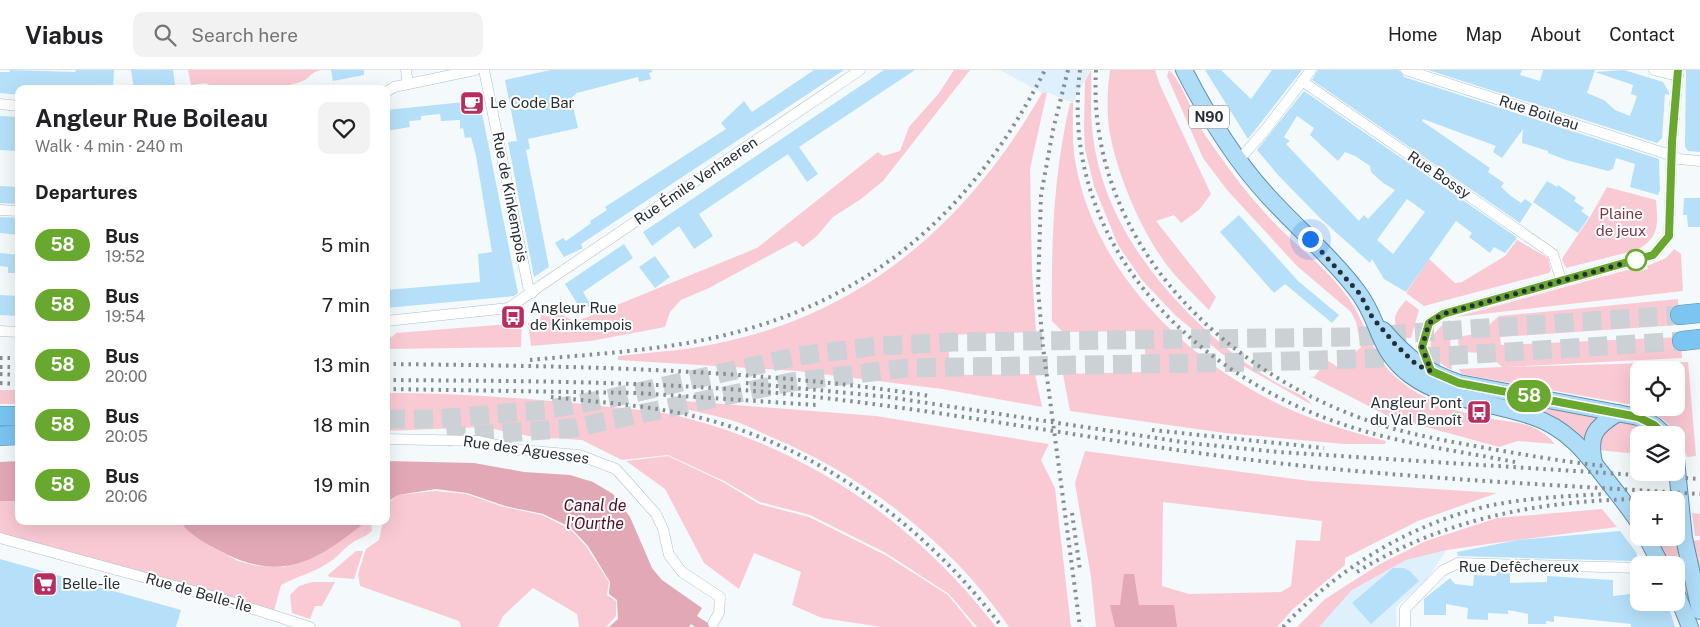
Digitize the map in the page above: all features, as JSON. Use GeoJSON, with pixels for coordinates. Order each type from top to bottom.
{"type":"FeatureCollection","features":[{"type":"Feature","properties":{"kind":"highway"},"geometry":{"type":"LineString","coordinates":[[1680,315],[1700,313]]}},
{"type":"Feature","properties":{"kind":"highway"},"geometry":{"type":"LineString","coordinates":[[0,416],[15,416]]}},
{"type":"Feature","properties":{"kind":"highway"},"geometry":{"type":"LineString","coordinates":[[0,436],[15,435]]}},
{"type":"Feature","properties":{"kind":"main road","name":"N90"},"geometry":{"type":"LineString","coordinates":[[1184,70],[1216,129],[1239,160],[1266,195],[1360,294],[1385,349],[1411,375],[1452,397],[1531,416],[1556,426],[1572,438],[1594,463],[1630,511]]}},
{"type":"Feature","properties":{"kind":"main road","name":"N90"},"geometry":{"type":"LineString","coordinates":[[1372,317],[1417,365],[1459,383],[1638,417],[1655,426]]}},
{"type":"Feature","properties":{"kind":"main road"},"geometry":{"type":"LineString","coordinates":[[1594,463],[1590,446],[1598,426],[1618,413]]}},
{"type":"Feature","properties":{"kind":"main road"},"geometry":{"type":"LineString","coordinates":[[1685,543],[1700,612]]}},
{"type":"Feature","properties":{"kind":"main road"},"geometry":{"type":"LineString","coordinates":[[1684,611],[1690,627]]}},
{"type":"Feature","properties":{"kind":"street"},"geometry":{"type":"LineString","coordinates":[[406,70],[408,84]]}},
{"type":"Feature","properties":{"kind":"street"},"geometry":{"type":"LineString","coordinates":[[390,91],[408,84],[474,70]]}},
{"type":"Feature","properties":{"kind":"street","name":"Rue de Kinkempois"},"geometry":{"type":"LineString","coordinates":[[484,70],[528,286],[532,293]]}},
{"type":"Feature","properties":{"kind":"street","name":"Rue Émile Verhaeren"},"geometry":{"type":"LineString","coordinates":[[390,321],[509,308],[860,70]]}},
{"type":"Feature","properties":{"kind":"street"},"geometry":{"type":"LineString","coordinates":[[1239,160],[1266,129],[1311,70]]}},
{"type":"Feature","properties":{"kind":"street","name":"Rue Boileau"},"geometry":{"type":"LineString","coordinates":[[1406,70],[1679,159],[1700,161]]}},
{"type":"Feature","properties":{"kind":"street"},"geometry":{"type":"LineString","coordinates":[[1431,371],[1422,347],[1429,323],[1443,314],[1653,255],[1669,236],[1678,73],[1654,70]]}},
{"type":"Feature","properties":{"kind":"street","name":"Rue Bossy"},"geometry":{"type":"LineString","coordinates":[[1302,82],[1553,254],[1561,280]]}},
{"type":"Feature","properties":{"kind":"street"},"geometry":{"type":"LineString","coordinates":[[0,104],[15,106]]}},
{"type":"Feature","properties":{"kind":"street"},"geometry":{"type":"LineString","coordinates":[[0,210],[15,211]]}},
{"type":"Feature","properties":{"kind":"street"},"geometry":{"type":"LineString","coordinates":[[0,331],[15,332]]}},
{"type":"Feature","properties":{"kind":"street","name":"Rue des Aguesses"},"geometry":{"type":"LineString","coordinates":[[390,439],[478,441],[520,450],[579,455],[616,469],[656,514],[663,529],[669,555],[682,572],[720,596],[719,613],[713,623]]}},
{"type":"Feature","properties":{"kind":"street","name":"Rue de Belle-Île"},"geometry":{"type":"LineString","coordinates":[[0,538],[212,596],[310,627]]}},
{"type":"Feature","properties":{"kind":"street","name":"Rue Defêchereux"},"geometry":{"type":"LineString","coordinates":[[1405,627],[1404,608],[1442,571],[1458,564],[1630,568]]}},
{"type":"Feature","properties":{"kind":"shaded area"},"geometry":{"type":"Polygon","coordinates":[[[1000,70],[1090,70],[1073,103],[1047,92],[1042,93],[1000,70]]]}},
{"type":"Feature","properties":{"kind":"shaded area"},"geometry":{"type":"Polygon","coordinates":[[[1447,550],[1426,580],[1396,607],[1397,627],[1319,627],[1352,590],[1406,560],[1447,550]]]}},
{"type":"Feature","properties":{"kind":"green space"},"geometry":{"type":"Polygon","coordinates":[[[188,70],[319,70],[303,81],[288,85],[210,85],[206,83],[191,85],[188,70]]]}},
{"type":"Feature","properties":{"kind":"green space"},"geometry":{"type":"Polygon","coordinates":[[[954,70],[970,70],[883,181],[861,199],[833,217],[817,236],[803,247],[796,241],[709,288],[681,300],[670,312],[665,327],[591,341],[531,346],[528,323],[540,322],[541,315],[552,317],[554,312],[558,312],[575,322],[757,248],[878,152],[883,156],[900,151],[909,127],[939,93],[954,70]]]}},
{"type":"Feature","properties":{"kind":"green space"},"geometry":{"type":"Polygon","coordinates":[[[1091,70],[1091,120],[1098,162],[1108,195],[1123,227],[1142,257],[1163,285],[1212,336],[1248,365],[1301,395],[1312,405],[1222,354],[1175,315],[1142,280],[1118,245],[1094,186],[1085,149],[1085,81],[1091,70]]]}},
{"type":"Feature","properties":{"kind":"green space"},"geometry":{"type":"Polygon","coordinates":[[[1110,70],[1155,70],[1160,85],[1211,194],[1199,210],[1181,223],[1174,215],[1156,221],[1216,297],[1209,310],[1163,260],[1144,228],[1127,192],[1109,131],[1108,87],[1110,70]]]}},
{"type":"Feature","properties":{"kind":"green space"},"geometry":{"type":"Polygon","coordinates":[[[1169,70],[1179,82],[1205,135],[1249,194],[1265,213],[1330,276],[1349,299],[1376,352],[1389,371],[1408,387],[1440,404],[1487,418],[1524,424],[1540,431],[1555,444],[1518,441],[1499,447],[1390,417],[1310,376],[1314,377],[1327,360],[1339,368],[1361,347],[1356,322],[1351,312],[1297,266],[1227,190],[1203,158],[1167,76],[1169,70]]]}},
{"type":"Feature","properties":{"kind":"green space"},"geometry":{"type":"Polygon","coordinates":[[[1047,92],[1030,169],[1032,272],[1036,332],[948,335],[950,375],[1035,374],[1042,407],[942,389],[797,371],[618,360],[618,356],[701,347],[779,326],[827,306],[871,281],[912,252],[949,218],[983,180],[1014,138],[1042,93],[1047,92]]]}},
{"type":"Feature","properties":{"kind":"green space"},"geometry":{"type":"Polygon","coordinates":[[[1070,103],[1073,103],[1075,160],[1086,202],[1103,242],[1126,278],[1154,312],[1185,343],[1220,370],[1257,393],[1296,412],[1340,428],[1386,441],[1385,444],[1344,444],[1225,433],[1070,411],[1063,374],[1145,372],[1145,331],[1063,332],[1052,321],[1054,212],[1060,157],[1070,103]]]}},
{"type":"Feature","properties":{"kind":"green space","name":"Plaine de jeux"},"geometry":{"type":"Polygon","coordinates":[[[1607,187],[1656,200],[1657,223],[1654,235],[1645,245],[1637,250],[1566,268],[1562,260],[1563,257],[1590,217],[1607,187]]]}},
{"type":"Feature","properties":{"kind":"green space"},"geometry":{"type":"Polygon","coordinates":[[[1517,240],[1548,258],[1551,270],[1549,273],[1424,306],[1406,293],[1429,259],[1455,283],[1462,282],[1505,256],[1517,240]]]}},
{"type":"Feature","properties":{"kind":"green space"},"geometry":{"type":"Polygon","coordinates":[[[1674,249],[1681,254],[1683,291],[1456,317],[1638,267],[1640,271],[1648,269],[1647,266],[1666,258],[1674,249]]]}},
{"type":"Feature","properties":{"kind":"green space"},"geometry":{"type":"Polygon","coordinates":[[[1678,299],[1679,325],[1500,337],[1501,345],[1681,337],[1682,358],[1504,367],[1630,364],[1630,404],[1461,374],[1459,369],[1502,367],[1487,353],[1459,352],[1458,337],[1486,332],[1491,323],[1499,316],[1678,299]]]}},
{"type":"Feature","properties":{"kind":"green space"},"geometry":{"type":"Polygon","coordinates":[[[1406,300],[1419,310],[1411,338],[1407,338],[1402,333],[1395,320],[1398,311],[1406,300]]]}},
{"type":"Feature","properties":{"kind":"green space"},"geometry":{"type":"Polygon","coordinates":[[[1449,320],[1452,370],[1436,359],[1432,353],[1431,346],[1435,333],[1449,320]]]}},
{"type":"Feature","properties":{"kind":"green space"},"geometry":{"type":"Polygon","coordinates":[[[522,323],[521,347],[390,349],[390,337],[396,333],[522,323]]]}},
{"type":"Feature","properties":{"kind":"green space"},"geometry":{"type":"Polygon","coordinates":[[[1685,362],[1688,362],[1696,456],[1687,457],[1685,451],[1685,426],[1669,426],[1658,416],[1685,416],[1685,362]]]}},
{"type":"Feature","properties":{"kind":"green space"},"geometry":{"type":"Polygon","coordinates":[[[0,390],[15,390],[15,404],[0,404],[0,390]]]}},
{"type":"Feature","properties":{"kind":"green space"},"geometry":{"type":"Polygon","coordinates":[[[390,393],[490,396],[642,410],[678,416],[736,433],[779,451],[821,473],[860,498],[898,526],[966,590],[996,627],[977,627],[949,594],[886,553],[810,515],[760,502],[724,481],[668,455],[622,460],[582,440],[534,437],[483,427],[390,431],[390,393]]]}},
{"type":"Feature","properties":{"kind":"green space"},"geometry":{"type":"Polygon","coordinates":[[[672,400],[876,416],[1049,444],[1041,460],[1055,488],[1071,627],[1009,627],[986,596],[932,539],[871,491],[838,470],[804,452],[752,428],[734,421],[672,406],[672,400]]]}},
{"type":"Feature","properties":{"kind":"green space"},"geometry":{"type":"Polygon","coordinates":[[[1531,405],[1597,417],[1588,428],[1583,444],[1548,414],[1531,405]]]}},
{"type":"Feature","properties":{"kind":"green space"},"geometry":{"type":"Polygon","coordinates":[[[1616,422],[1639,426],[1630,426],[1630,453],[1597,450],[1598,438],[1616,422]]]}},
{"type":"Feature","properties":{"kind":"green space"},"geometry":{"type":"Polygon","coordinates":[[[1085,451],[1310,481],[1497,493],[1418,521],[1345,558],[1345,565],[1293,609],[1277,627],[1096,627],[1091,577],[1075,483],[1085,451]],[[1163,502],[1162,586],[1189,594],[1281,592],[1291,586],[1296,540],[1320,541],[1322,521],[1163,502]]]}},
{"type":"Feature","properties":{"kind":"green space"},"geometry":{"type":"Polygon","coordinates":[[[668,456],[723,482],[759,504],[809,517],[885,555],[948,595],[974,627],[882,627],[822,618],[792,605],[801,572],[754,553],[739,589],[704,563],[665,489],[626,461],[668,456]]]}},
{"type":"Feature","properties":{"kind":"green space"},"geometry":{"type":"Polygon","coordinates":[[[436,491],[466,494],[504,507],[542,515],[570,529],[586,546],[609,582],[607,595],[616,601],[616,616],[606,627],[579,627],[577,614],[533,588],[503,616],[498,627],[461,627],[459,621],[360,586],[358,574],[366,549],[379,540],[382,525],[390,525],[390,502],[398,495],[436,491]]]}},
{"type":"Feature","properties":{"kind":"green space"},"geometry":{"type":"Polygon","coordinates":[[[0,501],[15,501],[15,525],[182,525],[210,546],[238,561],[257,566],[284,567],[343,538],[361,525],[371,525],[372,531],[349,545],[325,565],[281,585],[274,611],[0,533],[0,501]]]}},
{"type":"Feature","properties":{"kind":"green space"},"geometry":{"type":"Polygon","coordinates":[[[1602,509],[1617,527],[1447,550],[1406,560],[1352,590],[1319,627],[1297,627],[1325,599],[1380,564],[1426,541],[1497,518],[1602,509]]]}},
{"type":"Feature","properties":{"kind":"green space"},"geometry":{"type":"Polygon","coordinates":[[[1692,513],[1700,514],[1700,536],[1695,536],[1692,513]]]}},
{"type":"Feature","properties":{"kind":"green space"},"geometry":{"type":"Polygon","coordinates":[[[1700,540],[1700,584],[1691,541],[1700,540]]]}},
{"type":"Feature","properties":{"kind":"green space"},"geometry":{"type":"Polygon","coordinates":[[[1658,546],[1677,546],[1679,556],[1664,556],[1658,546]]]}},
{"type":"Feature","properties":{"kind":"green space"},"geometry":{"type":"Polygon","coordinates":[[[356,551],[363,551],[354,579],[329,577],[328,575],[356,551]]]}},
{"type":"Feature","properties":{"kind":"green space"},"geometry":{"type":"Polygon","coordinates":[[[312,582],[335,582],[322,606],[315,606],[310,619],[292,613],[290,595],[299,586],[312,582]]]}},
{"type":"Feature","properties":{"kind":"water"},"geometry":{"type":"Polygon","coordinates":[[[15,461],[15,501],[0,501],[0,462],[15,461]]]}},
{"type":"Feature","properties":{"kind":"water","name":"Canal de l'Ourthe"},"geometry":{"type":"Polygon","coordinates":[[[390,461],[474,463],[524,472],[570,475],[593,482],[613,494],[630,517],[652,568],[662,580],[702,608],[697,616],[714,627],[695,627],[691,624],[689,627],[609,627],[618,619],[617,600],[609,594],[610,582],[588,546],[570,527],[543,514],[505,506],[467,493],[436,489],[398,495],[390,500],[390,461]]]}},
{"type":"Feature","properties":{"kind":"water"},"geometry":{"type":"Polygon","coordinates":[[[183,525],[362,525],[313,558],[296,564],[278,567],[239,560],[216,549],[191,533],[183,525]]]}},
{"type":"Feature","properties":{"kind":"water"},"geometry":{"type":"Polygon","coordinates":[[[1124,574],[1134,574],[1139,605],[1174,605],[1177,627],[1115,627],[1110,605],[1120,605],[1124,574]]]}},
{"type":"Feature","properties":{"kind":"building"},"geometry":{"type":"Polygon","coordinates":[[[10,70],[75,72],[76,70],[114,70],[113,85],[15,85],[15,95],[0,93],[0,72],[10,72],[10,70]]]}},
{"type":"Feature","properties":{"kind":"building"},"geometry":{"type":"Polygon","coordinates":[[[131,70],[173,70],[175,85],[133,85],[131,70]]]}},
{"type":"Feature","properties":{"kind":"building"},"geometry":{"type":"Polygon","coordinates":[[[331,70],[364,70],[364,75],[333,81],[331,70]]]}},
{"type":"Feature","properties":{"kind":"building"},"geometry":{"type":"Polygon","coordinates":[[[551,70],[652,70],[652,72],[649,73],[651,79],[639,82],[638,77],[577,93],[571,98],[578,128],[528,139],[530,149],[526,150],[549,267],[534,277],[508,142],[517,141],[505,80],[551,70]]]}},
{"type":"Feature","properties":{"kind":"building"},"geometry":{"type":"Polygon","coordinates":[[[814,70],[844,70],[581,244],[583,248],[564,257],[555,243],[563,238],[566,241],[607,210],[605,207],[726,129],[721,123],[744,101],[752,112],[814,70]]]}},
{"type":"Feature","properties":{"kind":"building"},"geometry":{"type":"Polygon","coordinates":[[[884,70],[915,70],[799,147],[818,174],[807,182],[788,154],[699,214],[713,236],[694,249],[679,226],[652,246],[643,232],[884,70]]]}},
{"type":"Feature","properties":{"kind":"building"},"geometry":{"type":"Polygon","coordinates":[[[1205,70],[1221,70],[1251,99],[1272,70],[1302,70],[1248,139],[1205,70]]]}},
{"type":"Feature","properties":{"kind":"building"},"geometry":{"type":"Polygon","coordinates":[[[1318,70],[1399,70],[1404,77],[1659,159],[1660,190],[1658,195],[1630,187],[1635,164],[1616,158],[1613,169],[1608,171],[1566,160],[1548,153],[1548,151],[1522,143],[1523,129],[1502,158],[1493,152],[1496,146],[1423,119],[1422,121],[1490,168],[1488,172],[1504,183],[1501,187],[1511,196],[1521,203],[1525,199],[1532,204],[1520,223],[1312,80],[1318,70]]]}},
{"type":"Feature","properties":{"kind":"building"},"geometry":{"type":"Polygon","coordinates":[[[1428,70],[1522,70],[1520,75],[1540,81],[1543,70],[1595,70],[1587,93],[1604,100],[1615,110],[1630,116],[1637,96],[1631,94],[1633,85],[1595,72],[1624,70],[1663,82],[1669,92],[1669,95],[1665,94],[1662,138],[1657,143],[1428,70]]]}},
{"type":"Feature","properties":{"kind":"building"},"geometry":{"type":"Polygon","coordinates":[[[1686,70],[1700,70],[1700,152],[1688,151],[1685,147],[1686,70]]]}},
{"type":"Feature","properties":{"kind":"building"},"geometry":{"type":"Polygon","coordinates":[[[1304,91],[1517,238],[1505,253],[1494,247],[1490,253],[1469,237],[1472,233],[1456,221],[1406,292],[1384,279],[1372,259],[1370,263],[1319,217],[1278,175],[1257,150],[1304,91]],[[1297,116],[1284,137],[1290,141],[1286,144],[1359,221],[1364,215],[1368,219],[1395,190],[1383,183],[1371,172],[1370,166],[1355,156],[1345,152],[1338,161],[1310,135],[1314,128],[1297,116]],[[1407,199],[1377,240],[1393,254],[1425,212],[1407,199]]]}},
{"type":"Feature","properties":{"kind":"building"},"geometry":{"type":"Polygon","coordinates":[[[474,101],[477,103],[483,118],[518,293],[514,296],[390,308],[390,290],[480,282],[478,254],[492,252],[476,156],[471,137],[465,138],[463,128],[460,129],[460,120],[441,121],[440,114],[421,116],[421,120],[409,121],[410,127],[390,130],[390,110],[474,101]]]}},
{"type":"Feature","properties":{"kind":"building"},"geometry":{"type":"Polygon","coordinates":[[[0,116],[15,117],[15,151],[0,150],[0,116]]]}},
{"type":"Feature","properties":{"kind":"building"},"geometry":{"type":"Polygon","coordinates":[[[1547,181],[1557,187],[1558,185],[1574,196],[1576,198],[1574,201],[1584,208],[1581,211],[1589,217],[1578,233],[1533,202],[1547,181]]]}},
{"type":"Feature","properties":{"kind":"building"},"geometry":{"type":"Polygon","coordinates":[[[0,186],[15,187],[15,204],[0,203],[0,186]]]}},
{"type":"Feature","properties":{"kind":"building"},"geometry":{"type":"Polygon","coordinates":[[[1684,198],[1700,198],[1700,227],[1688,227],[1687,215],[1683,215],[1684,198]]]}},
{"type":"Feature","properties":{"kind":"building"},"geometry":{"type":"Polygon","coordinates":[[[1239,215],[1298,281],[1339,315],[1332,323],[1285,284],[1274,293],[1220,232],[1239,215]]]}},
{"type":"Feature","properties":{"kind":"building"},"geometry":{"type":"Polygon","coordinates":[[[0,217],[15,218],[15,235],[0,233],[0,217]]]}},
{"type":"Feature","properties":{"kind":"building"},"geometry":{"type":"Polygon","coordinates":[[[624,244],[633,258],[583,292],[593,308],[577,303],[565,284],[624,244]]]}},
{"type":"Feature","properties":{"kind":"building"},"geometry":{"type":"Polygon","coordinates":[[[0,253],[15,255],[15,273],[8,273],[8,267],[0,266],[0,253]]]}},
{"type":"Feature","properties":{"kind":"building"},"geometry":{"type":"Polygon","coordinates":[[[655,256],[670,277],[655,288],[639,267],[655,256]]]}},
{"type":"Feature","properties":{"kind":"building"},"geometry":{"type":"Polygon","coordinates":[[[0,295],[15,296],[15,316],[0,315],[0,295]]]}},
{"type":"Feature","properties":{"kind":"building"},"geometry":{"type":"Polygon","coordinates":[[[1620,531],[1637,556],[1630,556],[1630,561],[1458,556],[1457,552],[1518,540],[1620,531]]]}},
{"type":"Feature","properties":{"kind":"building","name":"Belle-Île"},"geometry":{"type":"Polygon","coordinates":[[[0,559],[181,610],[176,627],[0,627],[0,559]]]}},
{"type":"Feature","properties":{"kind":"building"},"geometry":{"type":"Polygon","coordinates":[[[1393,568],[1404,568],[1411,572],[1419,581],[1371,624],[1352,603],[1393,568]]]}},
{"type":"Feature","properties":{"kind":"building"},"geometry":{"type":"Polygon","coordinates":[[[1497,571],[1510,571],[1510,583],[1547,582],[1547,576],[1613,580],[1613,596],[1630,594],[1630,611],[1670,611],[1675,627],[1631,627],[1631,624],[1554,616],[1554,622],[1546,621],[1546,624],[1528,624],[1528,614],[1508,610],[1508,614],[1488,613],[1488,620],[1467,619],[1468,608],[1446,604],[1446,615],[1424,615],[1424,599],[1450,578],[1455,584],[1473,586],[1474,575],[1496,576],[1497,571]]]}},
{"type":"Feature","properties":{"kind":"tunnel"},"geometry":{"type":"LineString","coordinates":[[390,419],[435,419],[545,410],[611,398],[798,356],[877,346],[952,342],[1352,337],[1680,315]]}},
{"type":"Feature","properties":{"kind":"tunnel"},"geometry":{"type":"LineString","coordinates":[[447,437],[573,428],[791,382],[905,368],[1260,362],[1446,356],[1682,341]]}},
{"type":"Feature","properties":{"kind":"railway"},"geometry":{"type":"LineString","coordinates":[[530,360],[647,349],[717,337],[773,321],[824,300],[871,274],[913,242],[951,207],[986,166],[1017,120],[1045,70]]}},
{"type":"Feature","properties":{"kind":"railway"},"geometry":{"type":"LineString","coordinates":[[1068,70],[1053,130],[1041,195],[1038,289],[1043,347],[1080,627]]}},
{"type":"Feature","properties":{"kind":"railway"},"geometry":{"type":"LineString","coordinates":[[1080,70],[1079,133],[1091,192],[1115,246],[1148,294],[1190,337],[1238,374],[1291,403],[1348,426],[1410,442],[1515,462]]}},
{"type":"Feature","properties":{"kind":"railway"},"geometry":{"type":"LineString","coordinates":[[1096,70],[1099,132],[1114,190],[1140,243],[1175,292],[1217,334],[1266,371],[1319,400],[1375,423],[1458,443],[1605,466]]}},
{"type":"Feature","properties":{"kind":"railway"},"geometry":{"type":"LineString","coordinates":[[0,358],[15,358]]}},
{"type":"Feature","properties":{"kind":"railway"},"geometry":{"type":"LineString","coordinates":[[390,364],[659,370],[727,374],[795,379],[930,396]]}},
{"type":"Feature","properties":{"kind":"railway"},"geometry":{"type":"LineString","coordinates":[[0,367],[15,367]]}},
{"type":"Feature","properties":{"kind":"railway"},"geometry":{"type":"LineString","coordinates":[[0,374],[15,375]]}},
{"type":"Feature","properties":{"kind":"railway"},"geometry":{"type":"LineString","coordinates":[[390,380],[631,384],[777,393],[903,408],[1214,455],[1330,469],[1700,494]]}},
{"type":"Feature","properties":{"kind":"railway"},"geometry":{"type":"LineString","coordinates":[[0,383],[15,384]]}},
{"type":"Feature","properties":{"kind":"railway"},"geometry":{"type":"LineString","coordinates":[[746,383],[888,397],[1189,443],[1278,452],[1700,479]]}},
{"type":"Feature","properties":{"kind":"railway"},"geometry":{"type":"LineString","coordinates":[[390,389],[637,393],[816,405]]}},
{"type":"Feature","properties":{"kind":"railway"},"geometry":{"type":"LineString","coordinates":[[551,397],[638,406],[689,415],[736,428],[781,446],[823,468],[864,493],[902,522],[938,554],[1002,627]]}},
{"type":"Feature","properties":{"kind":"railway"},"geometry":{"type":"LineString","coordinates":[[1152,430],[1324,448]]}},
{"type":"Feature","properties":{"kind":"railway"},"geometry":{"type":"LineString","coordinates":[[1283,627],[1327,586],[1351,568],[1403,537],[1431,524],[1459,514],[1502,503],[1606,494]]}},
{"type":"Feature","properties":{"kind":"railway"},"geometry":{"type":"LineString","coordinates":[[1357,572],[1394,552],[1432,535],[1471,522],[1510,512],[1551,505],[1630,499]]}},
{"type":"Feature","properties":{"kind":"railway"},"geometry":{"type":"LineString","coordinates":[[1072,513],[1080,570]]}},
{"type":"Feature","properties":{"kind":"bus line","name":"58"},"geometry":{"type":"LineString","coordinates":[[1655,426],[1638,417],[1459,383],[1444,378],[1431,371],[1422,347],[1429,323],[1443,314],[1653,255],[1669,236],[1672,142],[1678,70]]}},
{"type":"Feature","properties":{"kind":"place","name":"Le Code Bar"},"geometry":{"type":"Point","coordinates":[472,103]}},
{"type":"Feature","properties":{"kind":"place","name":"Angleur Rue de Kinkempois"},"geometry":{"type":"Point","coordinates":[513,317]}},
{"type":"Feature","properties":{"kind":"place","name":"Angleur Pont du Val Benoît"},"geometry":{"type":"Point","coordinates":[1479,412]}},
{"type":"Feature","properties":{"kind":"place","name":"Belle-Île"},"geometry":{"type":"Point","coordinates":[45,584]}},
{"type":"Feature","properties":{"kind":"route"},"geometry":{"type":"LineString","coordinates":[[1310,239],[1360,294],[1372,317],[1395,344],[1417,365],[1431,371],[1422,347],[1429,323],[1443,314],[1636,260]]}}]}
